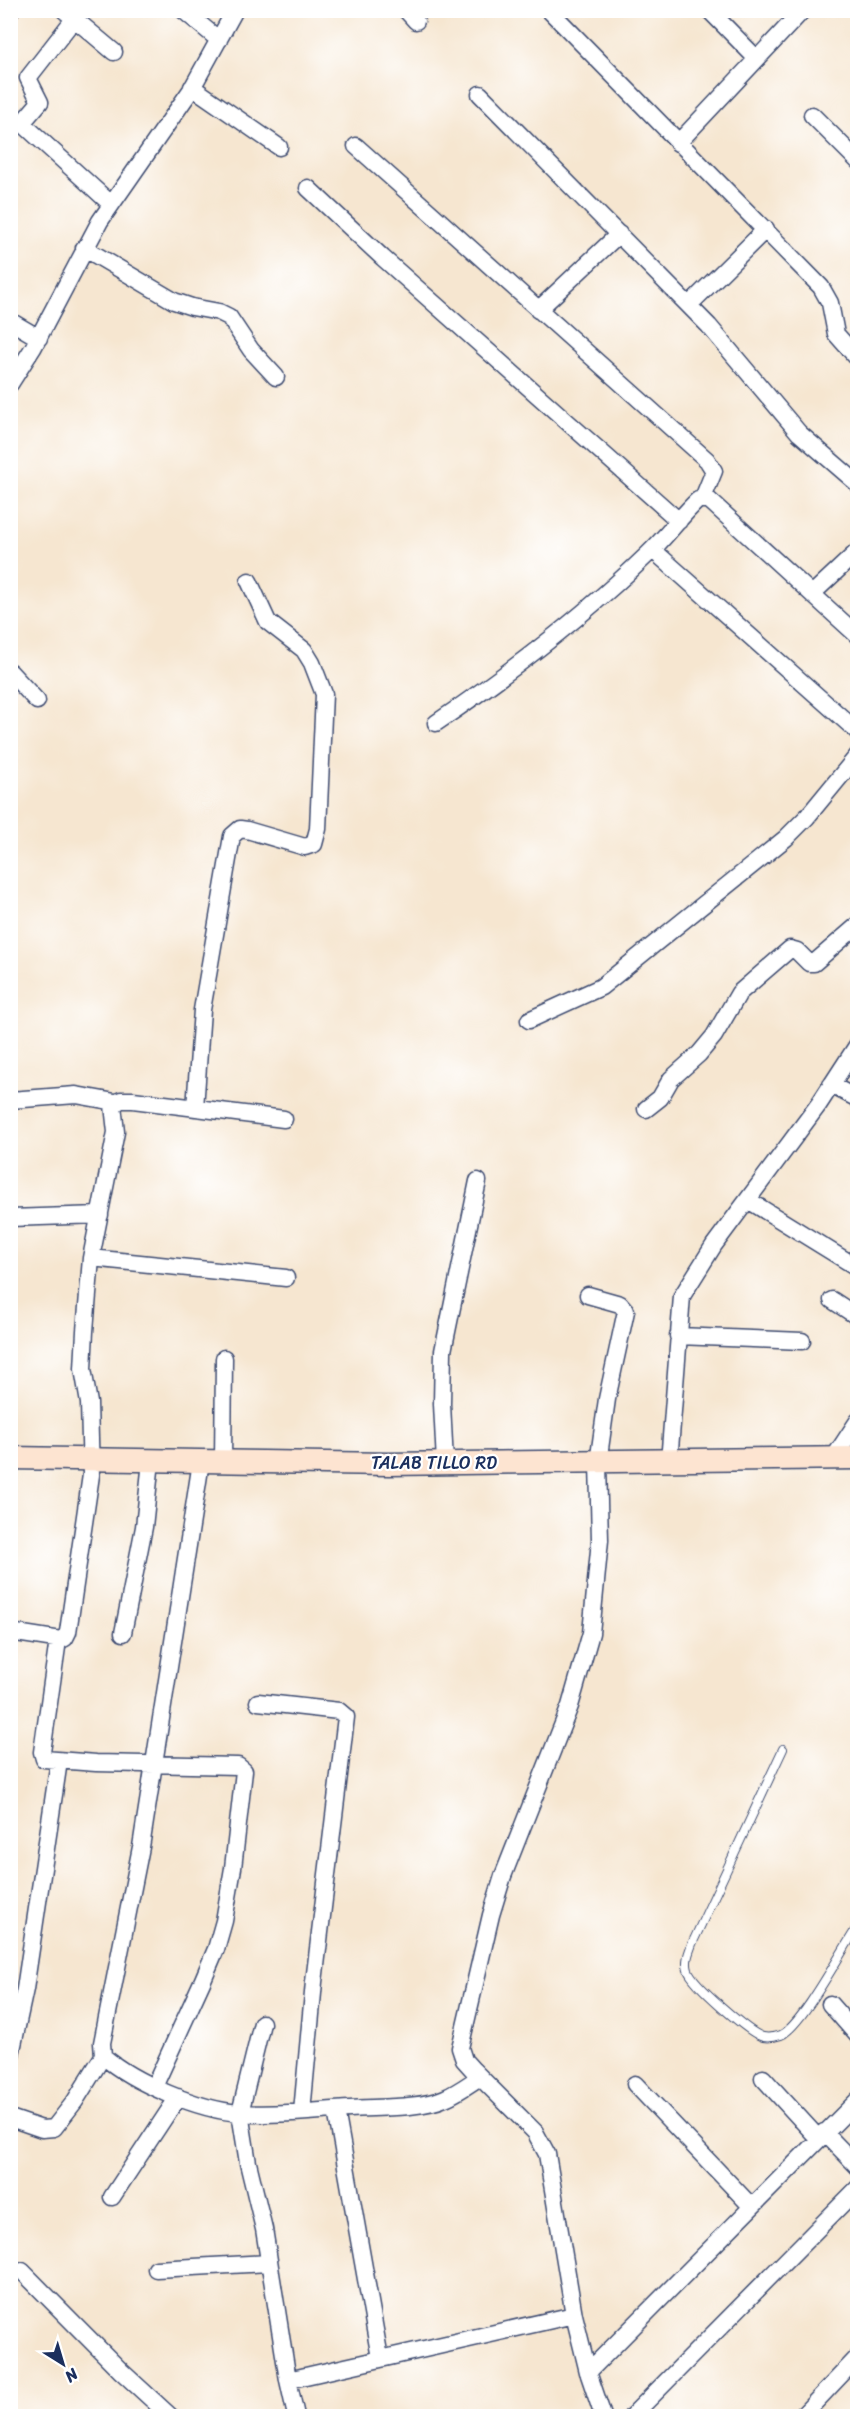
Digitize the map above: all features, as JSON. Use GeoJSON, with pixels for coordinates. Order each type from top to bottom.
{"type":"FeatureCollection","features":[{"type":"Feature","properties":{"kind":"main road","name":"TALAB TILLO RD"},"geometry":{"type":"LineString","coordinates":[[10,1458],[330,1463],[858,1458]]}},
{"type":"Feature","properties":{"kind":"street"},"geometry":{"type":"LineString","coordinates":[[183,10],[219,40]]}},
{"type":"Feature","properties":{"kind":"street"},"geometry":{"type":"LineString","coordinates":[[10,384],[39,338],[84,248],[111,204],[192,87],[235,10]]}},
{"type":"Feature","properties":{"kind":"street"},"geometry":{"type":"LineString","coordinates":[[549,10],[678,143],[766,229],[825,293],[830,303],[836,334],[858,359]]}},
{"type":"Feature","properties":{"kind":"street"},"geometry":{"type":"LineString","coordinates":[[709,10],[757,59]]}},
{"type":"Feature","properties":{"kind":"street"},"geometry":{"type":"LineString","coordinates":[[678,143],[803,10]]}},
{"type":"Feature","properties":{"kind":"street"},"geometry":{"type":"LineString","coordinates":[[111,204],[22,123],[40,102],[28,78],[69,15],[114,52]]}},
{"type":"Feature","properties":{"kind":"street"},"geometry":{"type":"LineString","coordinates":[[192,87],[279,147]]}},
{"type":"Feature","properties":{"kind":"street"},"geometry":{"type":"LineString","coordinates":[[480,94],[689,305],[799,433],[858,484]]}},
{"type":"Feature","properties":{"kind":"street"},"geometry":{"type":"LineString","coordinates":[[812,115],[858,161]]}},
{"type":"Feature","properties":{"kind":"street"},"geometry":{"type":"LineString","coordinates":[[356,146],[713,466],[712,479],[703,498],[698,500],[653,550],[555,635],[436,723]]}},
{"type":"Feature","properties":{"kind":"street"},"geometry":{"type":"LineString","coordinates":[[308,188],[383,258],[679,521]]}},
{"type":"Feature","properties":{"kind":"street"},"geometry":{"type":"LineString","coordinates":[[689,305],[766,229]]}},
{"type":"Feature","properties":{"kind":"street"},"geometry":{"type":"LineString","coordinates":[[538,310],[619,234]]}},
{"type":"Feature","properties":{"kind":"street"},"geometry":{"type":"LineString","coordinates":[[84,248],[181,304],[219,312],[229,317],[251,350],[276,377]]}},
{"type":"Feature","properties":{"kind":"street"},"geometry":{"type":"LineString","coordinates":[[10,321],[39,338]]}},
{"type":"Feature","properties":{"kind":"street"},"geometry":{"type":"LineString","coordinates":[[703,498],[709,500],[728,516],[858,636]]}},
{"type":"Feature","properties":{"kind":"street"},"geometry":{"type":"LineString","coordinates":[[653,550],[858,732]]}},
{"type":"Feature","properties":{"kind":"street"},"geometry":{"type":"LineString","coordinates":[[812,594],[858,551]]}},
{"type":"Feature","properties":{"kind":"street"},"geometry":{"type":"LineString","coordinates":[[195,1108],[202,1010],[232,836],[240,829],[248,830],[306,847],[314,844],[318,830],[324,694],[312,663],[304,650],[268,622],[249,581]]}},
{"type":"Feature","properties":{"kind":"street"},"geometry":{"type":"LineString","coordinates":[[10,672],[37,701]]}},
{"type":"Feature","properties":{"kind":"street"},"geometry":{"type":"LineString","coordinates":[[529,1020],[601,987],[777,846],[807,817],[858,755]]}},
{"type":"Feature","properties":{"kind":"street"},"geometry":{"type":"LineString","coordinates":[[646,1109],[660,1098],[670,1079],[699,1054],[714,1036],[736,996],[752,980],[790,949],[797,951],[809,963],[814,963],[858,925]]}},
{"type":"Feature","properties":{"kind":"street"},"geometry":{"type":"LineString","coordinates":[[669,1461],[681,1303],[685,1289],[858,1044]]}},
{"type":"Feature","properties":{"kind":"street"},"geometry":{"type":"LineString","coordinates":[[831,1085],[858,1100]]}},
{"type":"Feature","properties":{"kind":"street"},"geometry":{"type":"LineString","coordinates":[[10,1100],[76,1095],[115,1102],[133,1100],[284,1119]]}},
{"type":"Feature","properties":{"kind":"street"},"geometry":{"type":"LineString","coordinates":[[10,1632],[58,1640],[65,1638],[68,1632],[91,1475],[89,1403],[83,1369],[91,1258],[115,1138],[112,1109],[115,1102]]}},
{"type":"Feature","properties":{"kind":"street"},"geometry":{"type":"LineString","coordinates":[[445,1463],[442,1404],[443,1351],[478,1181]]}},
{"type":"Feature","properties":{"kind":"street"},"geometry":{"type":"LineString","coordinates":[[747,1200],[858,1268]]}},
{"type":"Feature","properties":{"kind":"street"},"geometry":{"type":"LineString","coordinates":[[10,1218],[100,1215]]}},
{"type":"Feature","properties":{"kind":"street"},"geometry":{"type":"LineString","coordinates":[[91,1258],[286,1278]]}},
{"type":"Feature","properties":{"kind":"street"},"geometry":{"type":"LineString","coordinates":[[588,1295],[620,1305],[626,1311],[607,1399],[598,1462],[599,1552],[591,1633],[566,1716],[503,1876],[464,2028],[461,2054],[480,2077],[535,2133],[547,2154],[567,2316],[603,2416]]}},
{"type":"Feature","properties":{"kind":"street"},"geometry":{"type":"LineString","coordinates":[[832,1300],[858,1317]]}},
{"type":"Feature","properties":{"kind":"street"},"geometry":{"type":"LineString","coordinates":[[678,1336],[802,1341]]}},
{"type":"Feature","properties":{"kind":"street"},"geometry":{"type":"LineString","coordinates":[[10,2118],[42,2129],[54,2128],[75,2101],[103,2056],[102,2043],[141,1847],[153,1763],[212,1462],[224,1358]]}},
{"type":"Feature","properties":{"kind":"street"},"geometry":{"type":"LineString","coordinates":[[832,1459],[858,1420]]}},
{"type":"Feature","properties":{"kind":"street"},"geometry":{"type":"LineString","coordinates":[[123,1633],[144,1527],[151,1461]]}},
{"type":"Feature","properties":{"kind":"street"},"geometry":{"type":"LineString","coordinates":[[58,1640],[42,1752],[44,1759],[238,1766],[244,1771],[233,1868],[218,1940],[202,1982],[154,2087]]}},
{"type":"Feature","properties":{"kind":"street"},"geometry":{"type":"LineString","coordinates":[[258,1702],[339,1711],[346,1717],[314,1982],[302,2112]]}},
{"type":"Feature","properties":{"kind":"street"},"geometry":{"type":"LineString","coordinates":[[10,2059],[25,1989],[59,1761]]}},
{"type":"Feature","properties":{"kind":"street"},"geometry":{"type":"LineString","coordinates":[[830,2004],[858,2036]]}},
{"type":"Feature","properties":{"kind":"street"},"geometry":{"type":"LineString","coordinates":[[262,2024],[240,2113],[296,2416]]}},
{"type":"Feature","properties":{"kind":"street"},"geometry":{"type":"LineString","coordinates":[[103,2056],[154,2087],[178,2097],[201,2105],[240,2113],[336,2110],[439,2101],[480,2077]]}},
{"type":"Feature","properties":{"kind":"street"},"geometry":{"type":"LineString","coordinates":[[763,2078],[821,2135],[858,2167]]}},
{"type":"Feature","properties":{"kind":"street"},"geometry":{"type":"LineString","coordinates":[[635,2084],[751,2206]]}},
{"type":"Feature","properties":{"kind":"street"},"geometry":{"type":"LineString","coordinates":[[112,2197],[178,2097]]}},
{"type":"Feature","properties":{"kind":"street"},"geometry":{"type":"LineString","coordinates":[[588,2372],[858,2100]]}},
{"type":"Feature","properties":{"kind":"street"},"geometry":{"type":"LineString","coordinates":[[336,2110],[380,2358]]}},
{"type":"Feature","properties":{"kind":"street"},"geometry":{"type":"LineString","coordinates":[[632,2416],[858,2188]]}},
{"type":"Feature","properties":{"kind":"street"},"geometry":{"type":"LineString","coordinates":[[156,2269],[269,2263]]}},
{"type":"Feature","properties":{"kind":"street"},"geometry":{"type":"LineString","coordinates":[[22,2271],[129,2379],[171,2416]]}},
{"type":"Feature","properties":{"kind":"street"},"geometry":{"type":"LineString","coordinates":[[288,2380],[567,2316]]}},
{"type":"Feature","properties":{"kind":"street"},"geometry":{"type":"LineString","coordinates":[[802,2416],[858,2357]]}},
{"type":"Feature","properties":{"kind":"lane"},"geometry":{"type":"LineString","coordinates":[[783,1749],[692,1944],[687,1959],[687,1968],[699,1985],[744,2026],[761,2036],[770,2038],[783,2034],[801,2015],[858,1926]]}}]}
